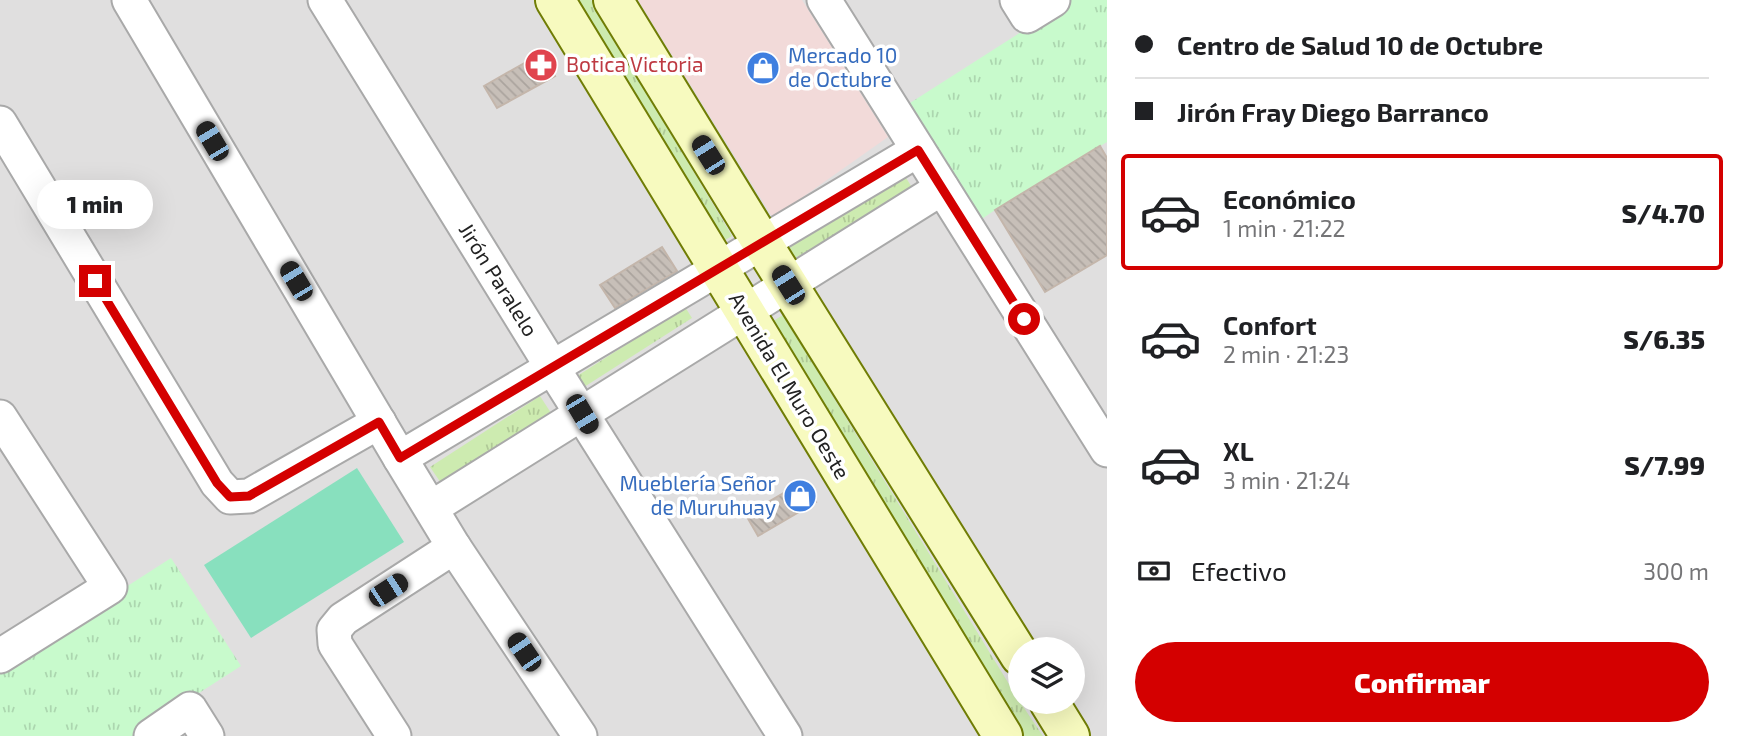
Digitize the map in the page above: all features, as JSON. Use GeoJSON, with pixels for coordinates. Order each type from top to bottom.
{"type":"FeatureCollection","features":[{"type":"Feature","properties":{"kind":"main road","name":"Avenida El Muro Oeste"},"geometry":{"type":"LineString","coordinates":[[555,0],[1003,736]]}},
{"type":"Feature","properties":{"kind":"main road"},"geometry":{"type":"LineString","coordinates":[[613,0],[1008,637]]}},
{"type":"Feature","properties":{"kind":"main road"},"geometry":{"type":"LineString","coordinates":[[1056,714],[1070,736]]}},
{"type":"Feature","properties":{"kind":"street"},"geometry":{"type":"LineString","coordinates":[[129,0],[454,547],[580,736]]}},
{"type":"Feature","properties":{"kind":"street","name":"Jirón Paralelo"},"geometry":{"type":"LineString","coordinates":[[325,0],[785,736]]}},
{"type":"Feature","properties":{"kind":"street"},"geometry":{"type":"LineString","coordinates":[[824,0],[1107,450]]}},
{"type":"Feature","properties":{"kind":"street"},"geometry":{"type":"LineString","coordinates":[[0,123],[217,483],[230,497],[249,496],[379,422]]}},
{"type":"Feature","properties":{"kind":"street"},"geometry":{"type":"LineString","coordinates":[[400,458],[918,150]]}},
{"type":"Feature","properties":{"kind":"street"},"geometry":{"type":"LineString","coordinates":[[431,508],[942,188]]}},
{"type":"Feature","properties":{"kind":"street"},"geometry":{"type":"LineString","coordinates":[[0,417],[110,587],[0,656]]}},
{"type":"Feature","properties":{"kind":"street"},"geometry":{"type":"LineString","coordinates":[[394,736],[335,644],[334,630],[343,619],[454,547]]}},
{"type":"Feature","properties":{"kind":"street"},"geometry":{"type":"LineString","coordinates":[[151,736],[198,723]]}},
{"type":"Feature","properties":{"kind":"shaded area"},"geometry":{"type":"Polygon","coordinates":[[[0,0],[1107,0],[1107,736],[0,736],[0,0]]]}},
{"type":"Feature","properties":{"kind":"shaded area","name":"Mercado 10 de Octubre"},"geometry":{"type":"Polygon","coordinates":[[[638,0],[802,0],[888,137],[773,218],[638,0]]]}},
{"type":"Feature","properties":{"kind":"green space"},"geometry":{"type":"Polygon","coordinates":[[[568,0],[591,0],[732,236],[715,246],[568,0]]]}},
{"type":"Feature","properties":{"kind":"green space"},"geometry":{"type":"Polygon","coordinates":[[[1071,0],[1107,0],[1107,142],[973,225],[899,110],[1071,0]]]}},
{"type":"Feature","properties":{"kind":"green space"},"geometry":{"type":"Polygon","coordinates":[[[905,176],[914,191],[795,258],[787,243],[905,176]]]}},
{"type":"Feature","properties":{"kind":"green space"},"geometry":{"type":"Polygon","coordinates":[[[685,307],[692,318],[581,389],[574,378],[685,307]]]}},
{"type":"Feature","properties":{"kind":"green space"},"geometry":{"type":"Polygon","coordinates":[[[783,315],[1008,682],[1008,714],[1028,714],[1043,736],[1018,736],[765,326],[783,315]]]}},
{"type":"Feature","properties":{"kind":"green space"},"geometry":{"type":"Polygon","coordinates":[[[540,396],[551,413],[441,483],[430,467],[540,396]]]}},
{"type":"Feature","properties":{"kind":"green space"},"geometry":{"type":"Polygon","coordinates":[[[357,468],[404,542],[251,638],[204,565],[357,468]]]}},
{"type":"Feature","properties":{"kind":"green space"},"geometry":{"type":"Polygon","coordinates":[[[171,558],[241,666],[132,736],[0,736],[0,668],[171,558]]]}},
{"type":"Feature","properties":{"kind":"building"},"geometry":{"type":"Polygon","coordinates":[[[542,53],[555,76],[497,108],[484,86],[542,53]]]}},
{"type":"Feature","properties":{"kind":"building"},"geometry":{"type":"Polygon","coordinates":[[[1100,146],[1107,158],[1107,255],[1045,292],[995,210],[1100,146]]]}},
{"type":"Feature","properties":{"kind":"building"},"geometry":{"type":"Polygon","coordinates":[[[662,247],[677,271],[615,308],[600,285],[662,247]]]}},
{"type":"Feature","properties":{"kind":"building"},"geometry":{"type":"Polygon","coordinates":[[[804,481],[816,502],[758,536],[746,515],[804,481]]]}},
{"type":"Feature","properties":{"kind":"place","name":"Botica Victoria"},"geometry":{"type":"Point","coordinates":[541,65]}},
{"type":"Feature","properties":{"kind":"place","name":"Mercado 10 de Octubre"},"geometry":{"type":"Point","coordinates":[763,68]}},
{"type":"Feature","properties":{"kind":"place","name":"Mueblería Señor de Muruhuay"},"geometry":{"type":"Point","coordinates":[800,496]}},
{"type":"Feature","properties":{"kind":"route"},"geometry":{"type":"LineString","coordinates":[[95,281],[217,483],[230,497],[249,496],[379,422],[400,458],[918,150],[1024,319]]}}]}
